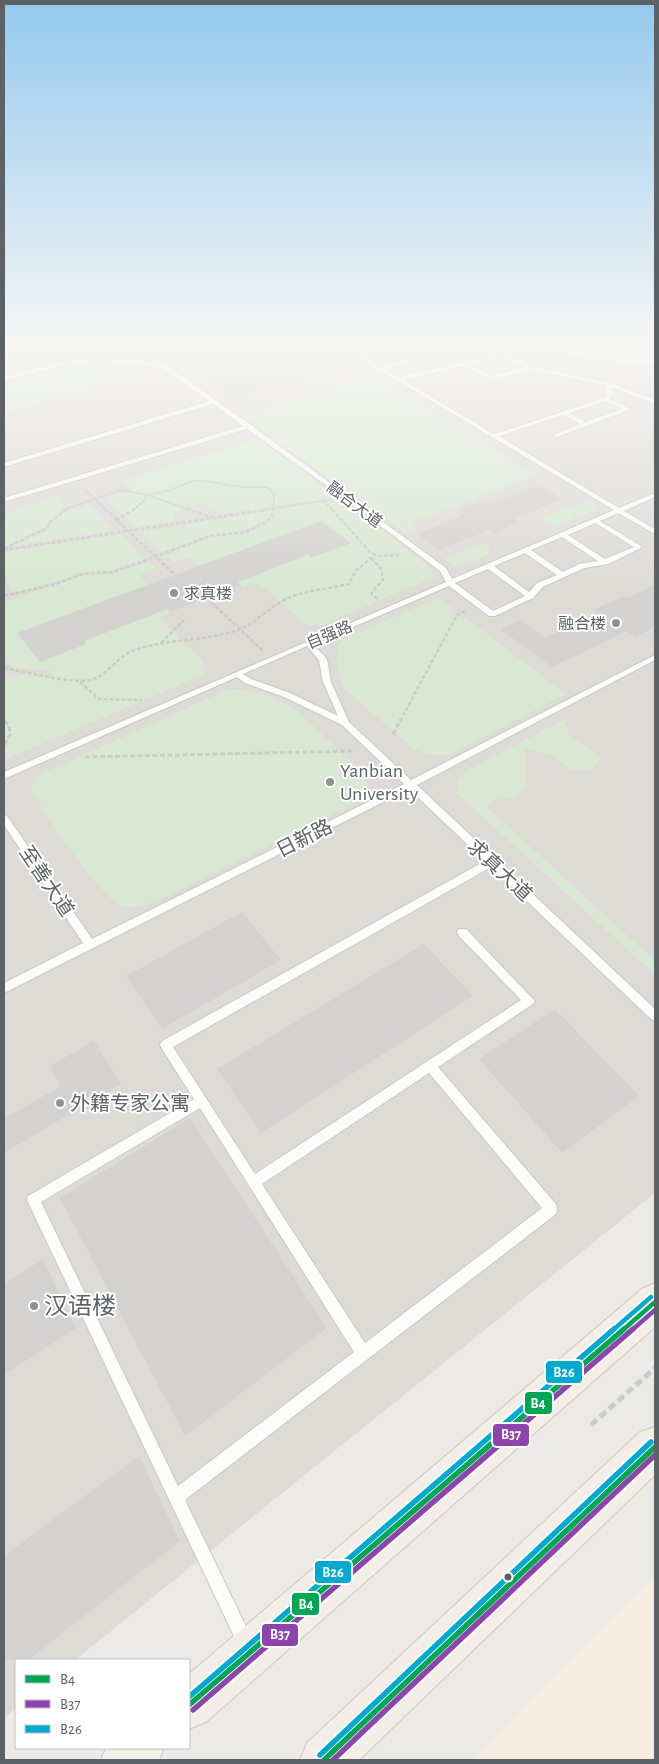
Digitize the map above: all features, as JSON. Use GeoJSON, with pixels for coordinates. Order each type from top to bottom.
{"type":"FeatureCollection","features":[{"type":"Feature","properties":{"kind":"main road"},"geometry":{"type":"LineString","coordinates":[[190,1704],[655,1302]]}},
{"type":"Feature","properties":{"kind":"main road"},"geometry":{"type":"LineString","coordinates":[[324,1760],[655,1447]]}},
{"type":"Feature","properties":{"kind":"main road"},"geometry":{"type":"LineString","coordinates":[[125,1760],[139,1749]]}},
{"type":"Feature","properties":{"kind":"lane"},"geometry":{"type":"LineString","coordinates":[[4,465],[132,426]]}},
{"type":"Feature","properties":{"kind":"lane"},"geometry":{"type":"LineString","coordinates":[[4,500],[248,426]]}},
{"type":"Feature","properties":{"kind":"lane","name":"融合大道"},"geometry":{"type":"LineString","coordinates":[[249,426],[443,570],[450,583],[479,605]]}},
{"type":"Feature","properties":{"kind":"lane"},"geometry":{"type":"LineString","coordinates":[[478,426],[655,532]]}},
{"type":"Feature","properties":{"kind":"lane"},"geometry":{"type":"LineString","coordinates":[[494,436],[523,426]]}},
{"type":"Feature","properties":{"kind":"lane"},"geometry":{"type":"LineString","coordinates":[[557,435],[579,426]]}},
{"type":"Feature","properties":{"kind":"lane","name":"自强路"},"geometry":{"type":"LineString","coordinates":[[4,776],[308,643],[655,495]]}},
{"type":"Feature","properties":{"kind":"lane"},"geometry":{"type":"LineString","coordinates":[[479,605],[492,614],[530,596],[540,585],[582,566],[605,562],[639,547],[596,521]]}},
{"type":"Feature","properties":{"kind":"lane"},"geometry":{"type":"LineString","coordinates":[[563,535],[605,562]]}},
{"type":"Feature","properties":{"kind":"lane"},"geometry":{"type":"LineString","coordinates":[[526,550],[562,575]]}},
{"type":"Feature","properties":{"kind":"lane"},"geometry":{"type":"LineString","coordinates":[[489,566],[530,596]]}},
{"type":"Feature","properties":{"kind":"lane"},"geometry":{"type":"LineString","coordinates":[[308,643],[323,659],[327,682],[345,723]]}},
{"type":"Feature","properties":{"kind":"lane","name":"日新路"},"geometry":{"type":"LineString","coordinates":[[4,988],[410,785],[655,657]]}},
{"type":"Feature","properties":{"kind":"lane"},"geometry":{"type":"LineString","coordinates":[[237,674],[248,681],[288,695],[345,723]]}},
{"type":"Feature","properties":{"kind":"lane","name":"求真大道"},"geometry":{"type":"LineString","coordinates":[[345,723],[655,1016]]}},
{"type":"Feature","properties":{"kind":"lane","name":"至善大道"},"geometry":{"type":"LineString","coordinates":[[4,818],[90,945]]}},
{"type":"Feature","properties":{"kind":"lane"},"geometry":{"type":"LineString","coordinates":[[363,1353],[166,1045],[492,862]]}},
{"type":"Feature","properties":{"kind":"lane"},"geometry":{"type":"LineString","coordinates":[[254,1182],[528,1001],[462,932]]}},
{"type":"Feature","properties":{"kind":"lane"},"geometry":{"type":"LineString","coordinates":[[176,1497],[551,1209],[430,1066]]}},
{"type":"Feature","properties":{"kind":"lane"},"geometry":{"type":"LineString","coordinates":[[201,1101],[33,1200],[251,1652]]}},
{"type":"Feature","properties":{"kind":"path"},"geometry":{"type":"LineString","coordinates":[[4,573],[4,597],[56,584],[82,574],[114,572],[210,536],[246,532],[266,522],[272,516],[274,508],[274,494],[268,487],[260,486],[240,487],[205,481],[192,481],[172,490],[147,495]]}},
{"type":"Feature","properties":{"kind":"path"},"geometry":{"type":"LineString","coordinates":[[4,550],[47,528],[50,522],[63,510],[121,490],[147,495],[214,518]]}},
{"type":"Feature","properties":{"kind":"path"},"geometry":{"type":"LineString","coordinates":[[89,494],[175,575]]}},
{"type":"Feature","properties":{"kind":"path"},"geometry":{"type":"LineString","coordinates":[[116,520],[136,508],[145,500],[147,495]]}},
{"type":"Feature","properties":{"kind":"path"},"geometry":{"type":"LineString","coordinates":[[4,550],[346,497]]}},
{"type":"Feature","properties":{"kind":"path"},"geometry":{"type":"LineString","coordinates":[[324,501],[346,522],[364,547],[375,555],[419,552]]}},
{"type":"Feature","properties":{"kind":"path"},"geometry":{"type":"LineString","coordinates":[[4,668],[80,682],[102,676],[122,657],[131,652],[161,644],[204,639],[240,629],[287,598],[349,584],[355,571],[375,555]]}},
{"type":"Feature","properties":{"kind":"path"},"geometry":{"type":"LineString","coordinates":[[372,558],[381,568],[383,580],[372,591],[372,595],[381,602]]}},
{"type":"Feature","properties":{"kind":"path"},"geometry":{"type":"LineString","coordinates":[[207,598],[272,659]]}},
{"type":"Feature","properties":{"kind":"path"},"geometry":{"type":"LineString","coordinates":[[393,734],[457,615],[479,605]]}},
{"type":"Feature","properties":{"kind":"path"},"geometry":{"type":"LineString","coordinates":[[161,644],[184,620]]}},
{"type":"Feature","properties":{"kind":"path"},"geometry":{"type":"LineString","coordinates":[[80,682],[99,699],[141,699],[148,702]]}},
{"type":"Feature","properties":{"kind":"path"},"geometry":{"type":"LineString","coordinates":[[4,721],[9,725],[10,735],[4,746]]}},
{"type":"Feature","properties":{"kind":"path"},"geometry":{"type":"LineString","coordinates":[[44,758],[374,751]]}},
{"type":"Feature","properties":{"kind":"path"},"geometry":{"type":"LineString","coordinates":[[591,1426],[655,1368]]}},
{"type":"Feature","properties":{"kind":"shaded area","name":"Yanbian University"},"geometry":{"type":"Polygon","coordinates":[[[4,426],[655,426],[655,1193],[76,1659],[15,1659],[15,1709],[4,1718],[4,426]]]}},
{"type":"Feature","properties":{"kind":"shaded area"},"geometry":{"type":"Polygon","coordinates":[[[655,1575],[655,1760],[473,1760],[655,1575]]]}},
{"type":"Feature","properties":{"kind":"green space"},"geometry":{"type":"Polygon","coordinates":[[[256,426],[457,426],[538,475],[410,523],[418,530],[407,534],[256,426]]]}},
{"type":"Feature","properties":{"kind":"green space"},"geometry":{"type":"Polygon","coordinates":[[[258,439],[338,497],[220,514],[210,506],[191,505],[175,514],[174,521],[136,527],[105,498],[115,494],[133,493],[122,481],[258,439]]]}},
{"type":"Feature","properties":{"kind":"green space"},"geometry":{"type":"Polygon","coordinates":[[[56,496],[65,508],[49,521],[47,526],[4,547],[4,513],[56,496]]]}},
{"type":"Feature","properties":{"kind":"green space"},"geometry":{"type":"Polygon","coordinates":[[[589,499],[593,501],[597,509],[555,527],[539,519],[589,499]]]}},
{"type":"Feature","properties":{"kind":"green space"},"geometry":{"type":"Polygon","coordinates":[[[342,500],[429,567],[436,576],[320,626],[306,624],[257,582],[244,587],[238,582],[308,555],[311,558],[350,543],[322,521],[198,566],[188,557],[173,562],[166,556],[211,537],[242,535],[275,521],[279,509],[342,500]]]}},
{"type":"Feature","properties":{"kind":"green space"},"geometry":{"type":"Polygon","coordinates":[[[88,504],[114,530],[12,546],[49,529],[54,520],[65,512],[88,504]]]}},
{"type":"Feature","properties":{"kind":"green space"},"geometry":{"type":"Polygon","coordinates":[[[272,510],[269,518],[248,529],[230,533],[213,533],[162,553],[141,533],[272,510]]]}},
{"type":"Feature","properties":{"kind":"green space"},"geometry":{"type":"Polygon","coordinates":[[[120,534],[145,559],[111,570],[81,572],[56,582],[22,591],[11,591],[5,572],[4,552],[120,534]]]}},
{"type":"Feature","properties":{"kind":"green space"},"geometry":{"type":"Polygon","coordinates":[[[484,543],[489,546],[489,554],[457,568],[444,559],[484,543]]]}},
{"type":"Feature","properties":{"kind":"green space"},"geometry":{"type":"Polygon","coordinates":[[[149,562],[156,568],[139,575],[148,585],[18,633],[40,662],[86,644],[84,641],[167,609],[171,613],[159,618],[202,661],[205,674],[4,760],[4,671],[9,676],[34,673],[50,677],[52,671],[14,668],[6,663],[4,651],[4,602],[85,575],[111,574],[149,562]]]}},
{"type":"Feature","properties":{"kind":"green space"},"geometry":{"type":"Polygon","coordinates":[[[438,598],[453,608],[450,614],[466,618],[566,694],[449,755],[429,755],[412,748],[345,689],[338,672],[336,658],[338,645],[341,640],[438,598]]]}},
{"type":"Feature","properties":{"kind":"green space"},"geometry":{"type":"Polygon","coordinates":[[[225,691],[250,691],[266,696],[297,710],[360,771],[367,783],[364,795],[357,802],[167,897],[131,907],[116,903],[90,875],[31,790],[37,776],[225,691]]]}},
{"type":"Feature","properties":{"kind":"green space"},"geometry":{"type":"Polygon","coordinates":[[[569,717],[565,724],[569,735],[601,758],[592,769],[570,770],[554,756],[525,748],[525,788],[515,796],[491,801],[487,807],[655,961],[655,975],[457,793],[457,782],[464,772],[569,717]]]}},
{"type":"Feature","properties":{"kind":"building"},"geometry":{"type":"Polygon","coordinates":[[[539,485],[563,499],[514,519],[519,522],[494,533],[489,530],[439,550],[417,534],[466,514],[460,510],[485,500],[491,504],[539,485]]]}},
{"type":"Feature","properties":{"kind":"building","name":"求真楼"},"geometry":{"type":"Polygon","coordinates":[[[321,521],[351,543],[311,558],[308,555],[238,582],[241,585],[170,612],[167,609],[84,641],[86,644],[40,662],[17,633],[321,521]]]}},
{"type":"Feature","properties":{"kind":"building","name":"融合楼"},"geometry":{"type":"Polygon","coordinates":[[[655,585],[655,627],[635,637],[626,631],[552,667],[500,629],[520,620],[545,638],[598,613],[594,610],[623,596],[627,598],[655,585]]]}},
{"type":"Feature","properties":{"kind":"building"},"geometry":{"type":"Polygon","coordinates":[[[242,912],[281,960],[162,1029],[126,976],[242,912]]]}},
{"type":"Feature","properties":{"kind":"building"},"geometry":{"type":"Polygon","coordinates":[[[424,944],[473,996],[261,1133],[217,1069],[424,944]]]}},
{"type":"Feature","properties":{"kind":"building"},"geometry":{"type":"Polygon","coordinates":[[[555,1009],[639,1096],[562,1153],[479,1059],[555,1009]]]}},
{"type":"Feature","properties":{"kind":"building","name":"外籍专家公寓"},"geometry":{"type":"Polygon","coordinates":[[[94,1041],[121,1084],[4,1153],[4,1119],[61,1086],[50,1066],[94,1041]]]}},
{"type":"Feature","properties":{"kind":"building"},"geometry":{"type":"Polygon","coordinates":[[[190,1118],[327,1328],[185,1436],[60,1198],[190,1118]]]}},
{"type":"Feature","properties":{"kind":"building","name":"汉语楼"},"geometry":{"type":"Polygon","coordinates":[[[43,1259],[76,1328],[4,1375],[4,1284],[43,1259]]]}},
{"type":"Feature","properties":{"kind":"building"},"geometry":{"type":"Polygon","coordinates":[[[139,1456],[180,1541],[29,1659],[4,1660],[4,1556],[139,1456]]]}},
{"type":"Feature","properties":{"kind":"transit line","name":"B26"},"geometry":{"type":"LineString","coordinates":[[190,1696],[651,1297]]}},
{"type":"Feature","properties":{"kind":"transit line","name":"B4"},"geometry":{"type":"LineString","coordinates":[[190,1704],[655,1302]]}},
{"type":"Feature","properties":{"kind":"transit line","name":"B37"},"geometry":{"type":"LineString","coordinates":[[193,1710],[655,1310]]}},
{"type":"Feature","properties":{"kind":"transit line","name":"B26"},"geometry":{"type":"LineString","coordinates":[[320,1755],[651,1442]]}},
{"type":"Feature","properties":{"kind":"transit line","name":"B4"},"geometry":{"type":"LineString","coordinates":[[324,1760],[655,1447]]}},
{"type":"Feature","properties":{"kind":"transit line","name":"B37"},"geometry":{"type":"LineString","coordinates":[[333,1760],[655,1455]]}},
{"type":"Feature","properties":{"kind":"place","name":"求真楼"},"geometry":{"type":"Point","coordinates":[174,593]}},
{"type":"Feature","properties":{"kind":"place","name":"融合楼"},"geometry":{"type":"Point","coordinates":[616,623]}},
{"type":"Feature","properties":{"kind":"place","name":"Yanbian University"},"geometry":{"type":"Point","coordinates":[330,782]}},
{"type":"Feature","properties":{"kind":"place","name":"外籍专家公寓"},"geometry":{"type":"Point","coordinates":[60,1103]}},
{"type":"Feature","properties":{"kind":"place","name":"汉语楼"},"geometry":{"type":"Point","coordinates":[34,1306]}}]}
